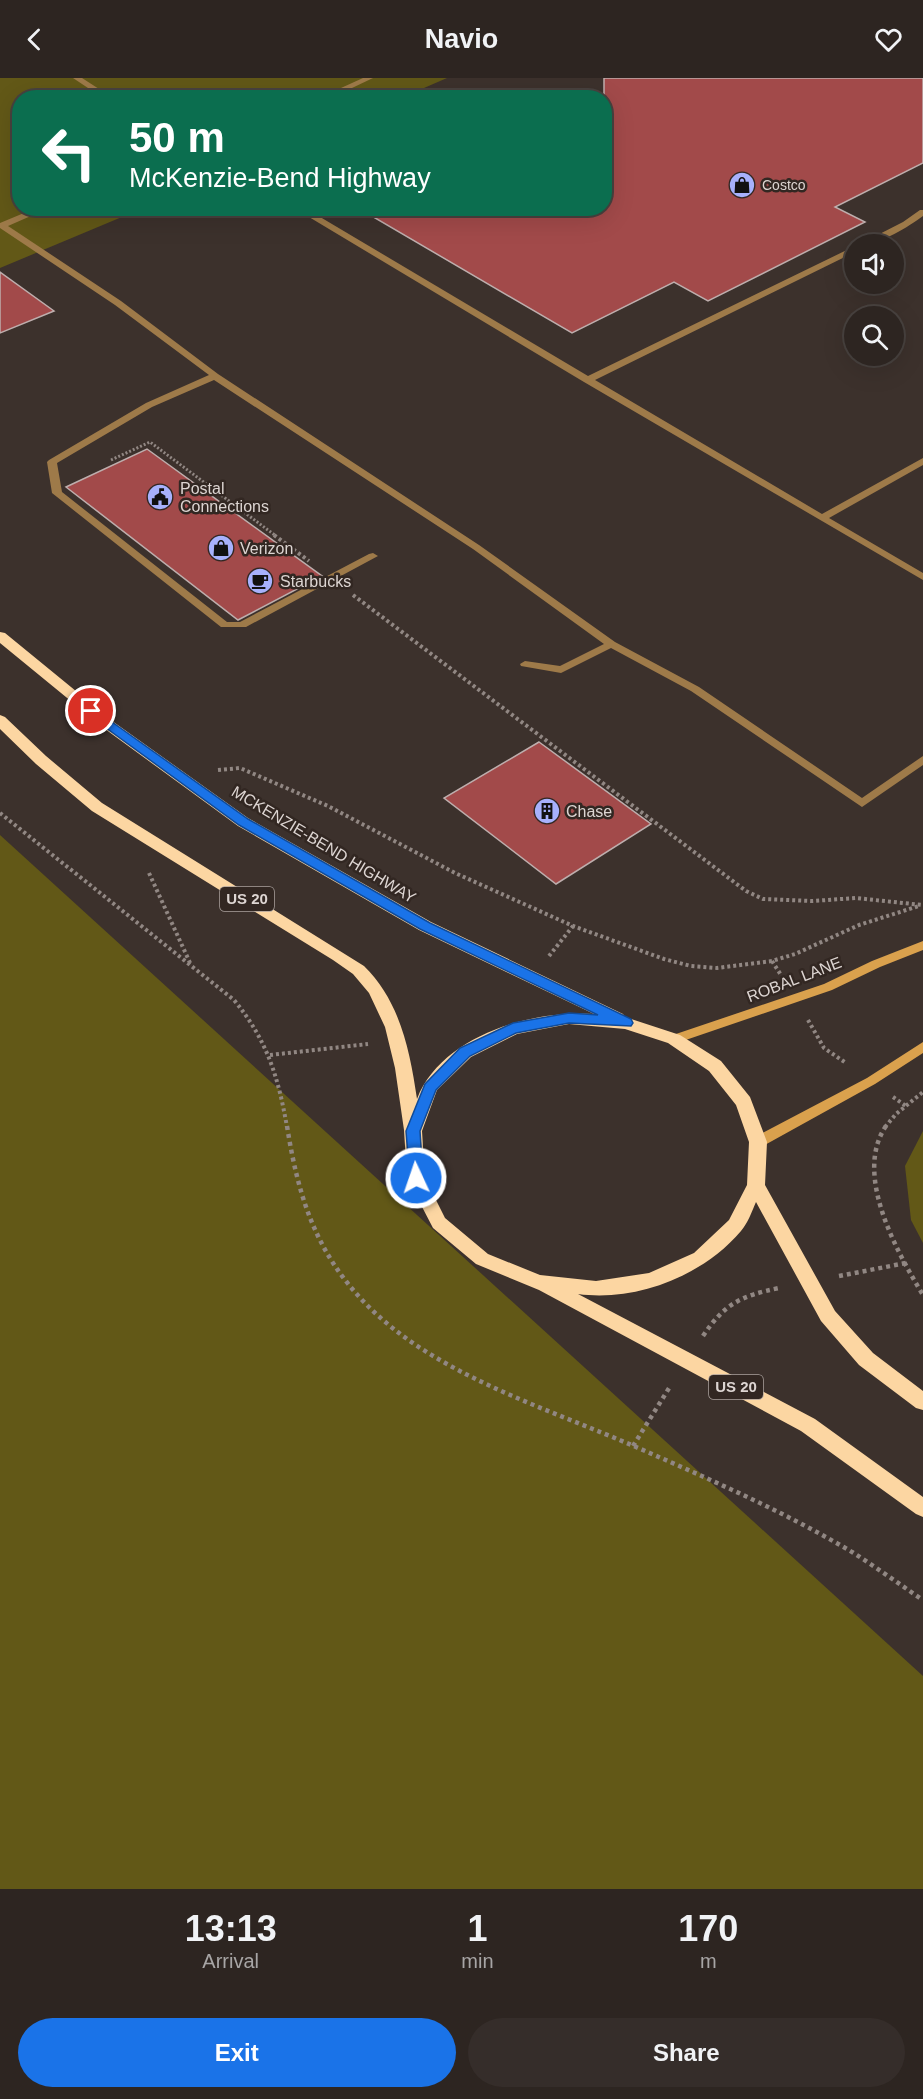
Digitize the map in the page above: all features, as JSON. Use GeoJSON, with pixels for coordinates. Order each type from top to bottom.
{"type":"FeatureCollection","features":[{"type":"Feature","properties":{"kind":"highway","name":"MCKENZIE-BEND HIGHWAY"},"geometry":{"type":"LineString","coordinates":[[0,636],[110,726],[243,822],[425,926],[626,1023]]}},
{"type":"Feature","properties":{"kind":"highway","name":"US 20"},"geometry":{"type":"LineString","coordinates":[[0,720],[41,760],[97,807],[339,956],[361,972],[389,1012],[398,1040],[413,1131]]}},
{"type":"Feature","properties":{"kind":"highway"},"geometry":{"type":"LineString","coordinates":[[569,1018],[626,1023],[674,1039],[715,1066],[744,1102],[758,1142],[756,1185],[736,1225],[700,1258],[652,1280],[596,1289],[539,1282],[482,1259],[439,1223],[416,1178],[413,1131],[430,1087],[465,1052],[513,1028],[569,1018]]}},
{"type":"Feature","properties":{"kind":"highway"},"geometry":{"type":"LineString","coordinates":[[756,1185],[828,1316],[866,1359],[923,1402]]}},
{"type":"Feature","properties":{"kind":"highway","name":"US 20"},"geometry":{"type":"LineString","coordinates":[[539,1282],[808,1425],[923,1508]]}},
{"type":"Feature","properties":{"kind":"main road","name":"ROBAL LANE"},"geometry":{"type":"LineString","coordinates":[[674,1039],[828,987],[923,945]]}},
{"type":"Feature","properties":{"kind":"main road"},"geometry":{"type":"LineString","coordinates":[[758,1142],[871,1081],[923,1047]]}},
{"type":"Feature","properties":{"kind":"lane"},"geometry":{"type":"LineString","coordinates":[[77,78],[96,90]]}},
{"type":"Feature","properties":{"kind":"lane"},"geometry":{"type":"LineString","coordinates":[[341,90],[369,78]]}},
{"type":"Feature","properties":{"kind":"lane"},"geometry":{"type":"LineString","coordinates":[[885,234],[906,224],[923,212]]}},
{"type":"Feature","properties":{"kind":"lane"},"geometry":{"type":"LineString","coordinates":[[0,226],[25,216]]}},
{"type":"Feature","properties":{"kind":"lane"},"geometry":{"type":"LineString","coordinates":[[311,216],[923,577]]}},
{"type":"Feature","properties":{"kind":"lane"},"geometry":{"type":"LineString","coordinates":[[0,226],[118,303],[215,376],[476,547],[611,644],[695,689],[862,803],[923,760]]}},
{"type":"Feature","properties":{"kind":"lane"},"geometry":{"type":"LineString","coordinates":[[587,380],[844,254]]}},
{"type":"Feature","properties":{"kind":"lane"},"geometry":{"type":"LineString","coordinates":[[215,376],[149,405],[52,462],[57,493],[225,625],[242,624],[373,556]]}},
{"type":"Feature","properties":{"kind":"lane"},"geometry":{"type":"LineString","coordinates":[[822,518],[923,461]]}},
{"type":"Feature","properties":{"kind":"lane"},"geometry":{"type":"LineString","coordinates":[[525,664],[561,670],[611,644]]}},
{"type":"Feature","properties":{"kind":"path"},"geometry":{"type":"LineString","coordinates":[[109,461],[150,442],[746,891],[763,899],[813,901],[856,898],[923,905]]}},
{"type":"Feature","properties":{"kind":"path"},"geometry":{"type":"LineString","coordinates":[[240,768],[336,810],[455,873],[573,926],[664,959],[691,966],[717,968],[772,961],[795,954],[859,925],[923,905]]}},
{"type":"Feature","properties":{"kind":"path"},"geometry":{"type":"LineString","coordinates":[[128,826],[192,967]]}},
{"type":"Feature","properties":{"kind":"path"},"geometry":{"type":"LineString","coordinates":[[532,977],[573,926]]}},
{"type":"Feature","properties":{"kind":"path"},"geometry":{"type":"LineString","coordinates":[[772,961],[824,1048],[906,1106]]}},
{"type":"Feature","properties":{"kind":"path"},"geometry":{"type":"LineString","coordinates":[[270,1055],[398,1040]]}},
{"type":"Feature","properties":{"kind":"path"},"geometry":{"type":"LineString","coordinates":[[923,1092],[884,1129],[875,1149],[873,1174],[878,1197],[906,1263],[923,1294]]}},
{"type":"Feature","properties":{"kind":"path"},"geometry":{"type":"LineString","coordinates":[[633,1446],[717,1312],[747,1295],[906,1263]]}},
{"type":"Feature","properties":{"kind":"shaded area"},"geometry":{"type":"Polygon","coordinates":[[[0,78],[447,78],[419,90],[12,90],[12,216],[124,216],[0,268],[0,78]]]}},
{"type":"Feature","properties":{"kind":"shaded area"},"geometry":{"type":"Polygon","coordinates":[[[0,835],[923,1676],[923,1889],[0,1889],[0,835]]]}},
{"type":"Feature","properties":{"kind":"shaded area"},"geometry":{"type":"Polygon","coordinates":[[[923,1131],[923,1243],[911,1220],[905,1166],[923,1131]]]}},
{"type":"Feature","properties":{"kind":"building","name":"Costco"},"geometry":{"type":"Polygon","coordinates":[[[604,78],[923,78],[923,163],[835,207],[865,222],[708,301],[674,282],[572,333],[372,216],[612,216],[612,90],[604,90],[604,78]]]}},
{"type":"Feature","properties":{"kind":"building"},"geometry":{"type":"Polygon","coordinates":[[[0,272],[54,311],[0,333],[0,272]]]}},
{"type":"Feature","properties":{"kind":"building"},"geometry":{"type":"Polygon","coordinates":[[[147,449],[322,576],[238,620],[66,487],[147,449]]]}},
{"type":"Feature","properties":{"kind":"building","name":"Chase"},"geometry":{"type":"Polygon","coordinates":[[[539,742],[651,824],[556,884],[444,798],[539,742]]]}},
{"type":"Feature","properties":{"kind":"place","name":"Costco"},"geometry":{"type":"Point","coordinates":[742,185]}},
{"type":"Feature","properties":{"kind":"place","name":"Postal Connections"},"geometry":{"type":"Point","coordinates":[160,497]}},
{"type":"Feature","properties":{"kind":"place","name":"Verizon"},"geometry":{"type":"Point","coordinates":[221,548]}},
{"type":"Feature","properties":{"kind":"place","name":"Starbucks"},"geometry":{"type":"Point","coordinates":[260,581]}},
{"type":"Feature","properties":{"kind":"place","name":"Chase"},"geometry":{"type":"Point","coordinates":[547,811]}},
{"type":"Feature","properties":{"kind":"route"},"geometry":{"type":"LineString","coordinates":[[91,711],[243,822],[425,926],[626,1023],[569,1018],[513,1028],[465,1052],[430,1087],[413,1131],[416,1178]]}}]}
